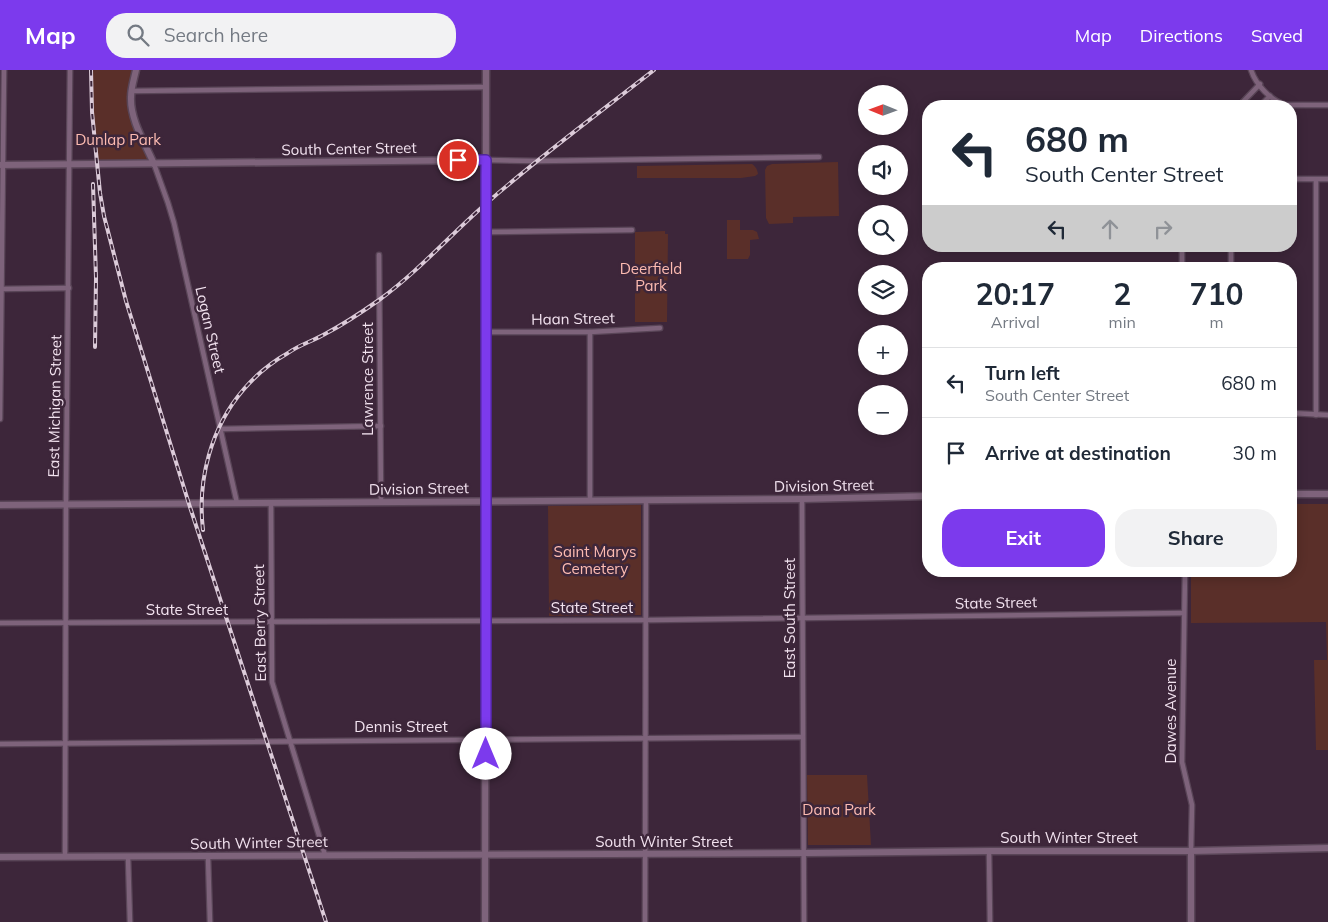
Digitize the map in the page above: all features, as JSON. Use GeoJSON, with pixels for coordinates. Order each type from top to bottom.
{"type":"FeatureCollection","features":[{"type":"Feature","properties":{"kind":"street"},"geometry":{"type":"LineString","coordinates":[[0,418],[4,70]]}},
{"type":"Feature","properties":{"kind":"street","name":"East Michigan Street"},"geometry":{"type":"LineString","coordinates":[[65,857],[70,70]]}},
{"type":"Feature","properties":{"kind":"street"},"geometry":{"type":"LineString","coordinates":[[136,70],[131,91],[132,106],[136,122],[154,164]]}},
{"type":"Feature","properties":{"kind":"street"},"geometry":{"type":"LineString","coordinates":[[485,922],[486,70]]}},
{"type":"Feature","properties":{"kind":"street"},"geometry":{"type":"LineString","coordinates":[[1251,70],[1255,78],[1275,100]]}},
{"type":"Feature","properties":{"kind":"street"},"geometry":{"type":"LineString","coordinates":[[1245,100],[1260,84]]}},
{"type":"Feature","properties":{"kind":"street"},"geometry":{"type":"LineString","coordinates":[[131,91],[486,87]]}},
{"type":"Feature","properties":{"kind":"street"},"geometry":{"type":"LineString","coordinates":[[1266,100],[1270,96]]}},
{"type":"Feature","properties":{"kind":"street"},"geometry":{"type":"LineString","coordinates":[[1297,105],[1328,105]]}},
{"type":"Feature","properties":{"kind":"street","name":"South Center Street"},"geometry":{"type":"LineString","coordinates":[[2,165],[70,166],[819,157]]}},
{"type":"Feature","properties":{"kind":"street","name":"Logan Street"},"geometry":{"type":"LineString","coordinates":[[154,164],[174,223],[237,503]]}},
{"type":"Feature","properties":{"kind":"street"},"geometry":{"type":"LineString","coordinates":[[1297,179],[1328,179]]}},
{"type":"Feature","properties":{"kind":"street"},"geometry":{"type":"LineString","coordinates":[[1316,180],[1316,415]]}},
{"type":"Feature","properties":{"kind":"street"},"geometry":{"type":"LineString","coordinates":[[486,232],[632,230]]}},
{"type":"Feature","properties":{"kind":"street","name":"Lawrence Street"},"geometry":{"type":"LineString","coordinates":[[379,255],[382,502]]}},
{"type":"Feature","properties":{"kind":"street"},"geometry":{"type":"LineString","coordinates":[[1,289],[69,288]]}},
{"type":"Feature","properties":{"kind":"street","name":"Haan Street"},"geometry":{"type":"LineString","coordinates":[[487,332],[590,332],[660,328]]}},
{"type":"Feature","properties":{"kind":"street"},"geometry":{"type":"LineString","coordinates":[[590,332],[590,500]]}},
{"type":"Feature","properties":{"kind":"street"},"geometry":{"type":"LineString","coordinates":[[1297,413],[1328,415]]}},
{"type":"Feature","properties":{"kind":"street"},"geometry":{"type":"LineString","coordinates":[[220,430],[381,426]]}},
{"type":"Feature","properties":{"kind":"street"},"geometry":{"type":"LineString","coordinates":[[1297,494],[1328,494]]}},
{"type":"Feature","properties":{"kind":"street","name":"Division Street"},"geometry":{"type":"LineString","coordinates":[[0,505],[802,499],[922,496]]}},
{"type":"Feature","properties":{"kind":"street","name":"East South Street"},"geometry":{"type":"LineString","coordinates":[[802,499],[804,922]]}},
{"type":"Feature","properties":{"kind":"street"},"geometry":{"type":"LineString","coordinates":[[645,922],[646,500]]}},
{"type":"Feature","properties":{"kind":"street","name":"East Berry Street"},"geometry":{"type":"LineString","coordinates":[[271,503],[272,682],[325,855]]}},
{"type":"Feature","properties":{"kind":"street","name":"Dawes Avenue"},"geometry":{"type":"LineString","coordinates":[[1185,577],[1182,762],[1192,805],[1191,851]]}},
{"type":"Feature","properties":{"kind":"street","name":"State Street"},"geometry":{"type":"LineString","coordinates":[[0,623],[802,619],[1183,613]]}},
{"type":"Feature","properties":{"kind":"street","name":"Dennis Street"},"geometry":{"type":"LineString","coordinates":[[0,744],[486,738],[646,739],[802,737]]}},
{"type":"Feature","properties":{"kind":"street","name":"South Winter Street"},"geometry":{"type":"LineString","coordinates":[[0,857],[803,854],[1328,848]]}},
{"type":"Feature","properties":{"kind":"street"},"geometry":{"type":"LineString","coordinates":[[989,851],[990,922]]}},
{"type":"Feature","properties":{"kind":"street"},"geometry":{"type":"LineString","coordinates":[[1191,851],[1191,922]]}},
{"type":"Feature","properties":{"kind":"street"},"geometry":{"type":"LineString","coordinates":[[128,857],[130,922]]}},
{"type":"Feature","properties":{"kind":"street"},"geometry":{"type":"LineString","coordinates":[[208,857],[210,922]]}},
{"type":"Feature","properties":{"kind":"green space","name":"Dunlap Park"},"geometry":{"type":"Polygon","coordinates":[[[91,70],[136,70],[132,106],[154,164],[97,165],[91,70]]]}},
{"type":"Feature","properties":{"kind":"green space"},"geometry":{"type":"Polygon","coordinates":[[[838,162],[839,216],[793,217],[793,223],[769,224],[766,218],[765,170],[767,166],[772,164],[838,162]]]}},
{"type":"Feature","properties":{"kind":"green space"},"geometry":{"type":"Polygon","coordinates":[[[752,164],[758,174],[741,178],[637,178],[637,166],[752,164]]]}},
{"type":"Feature","properties":{"kind":"green space"},"geometry":{"type":"Polygon","coordinates":[[[727,220],[740,220],[740,230],[753,230],[757,232],[759,239],[750,240],[750,255],[748,259],[727,259],[727,220]]]}},
{"type":"Feature","properties":{"kind":"green space","name":"Deerfield Park"},"geometry":{"type":"Polygon","coordinates":[[[665,231],[665,234],[668,234],[667,322],[635,322],[635,232],[665,231]]]}},
{"type":"Feature","properties":{"kind":"green space"},"geometry":{"type":"Polygon","coordinates":[[[1297,504],[1328,504],[1328,750],[1316,750],[1314,660],[1327,660],[1326,622],[1191,623],[1191,577],[1297,577],[1297,504]]]}},
{"type":"Feature","properties":{"kind":"green space","name":"Saint Marys Cemetery"},"geometry":{"type":"Polygon","coordinates":[[[641,505],[641,615],[549,616],[548,506],[641,505]]]}},
{"type":"Feature","properties":{"kind":"green space","name":"Dana Park"},"geometry":{"type":"Polygon","coordinates":[[[807,775],[867,775],[871,845],[808,845],[807,775]]]}},
{"type":"Feature","properties":{"kind":"railway"},"geometry":{"type":"LineString","coordinates":[[91,70],[92,112],[100,193],[126,301],[189,504],[326,922]]}},
{"type":"Feature","properties":{"kind":"railway"},"geometry":{"type":"LineString","coordinates":[[203,530],[202,492],[209,455],[223,420],[244,389],[276,360],[346,322],[394,289],[475,213],[509,184],[654,70]]}},
{"type":"Feature","properties":{"kind":"railway"},"geometry":{"type":"LineString","coordinates":[[93,184],[96,278],[95,347]]}},
{"type":"Feature","properties":{"kind":"route"},"geometry":{"type":"LineString","coordinates":[[458,160],[486,160],[486,754]]}}]}
